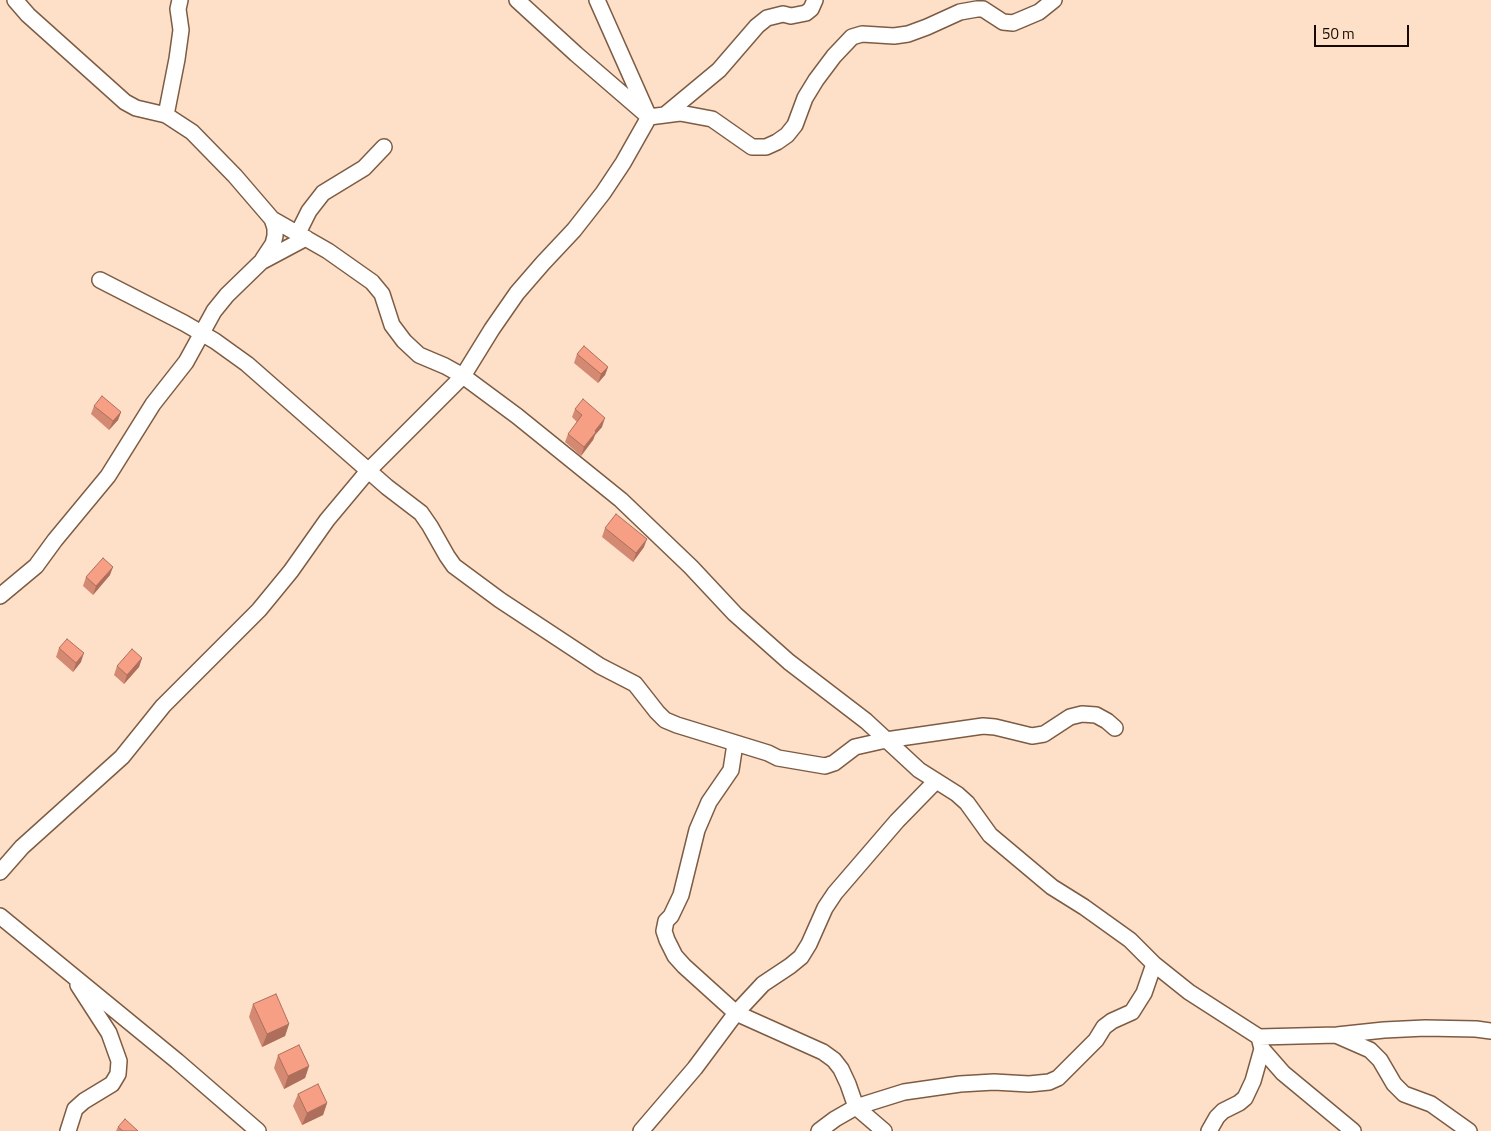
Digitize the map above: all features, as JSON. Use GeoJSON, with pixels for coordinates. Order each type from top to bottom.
{"type":"FeatureCollection","features":[{"type":"Feature","properties":{"kind":"street"},"geometry":{"type":"LineString","coordinates":[[15,0],[28,15],[125,102],[136,108],[166,116],[192,132],[236,176],[272,219],[275,228],[273,244],[261,262]]}},
{"type":"Feature","properties":{"kind":"street"},"geometry":{"type":"LineString","coordinates":[[166,116],[181,30],[178,9],[180,0]]}},
{"type":"Feature","properties":{"kind":"street"},"geometry":{"type":"LineString","coordinates":[[517,0],[576,54],[649,116],[680,113],[712,119],[752,147],[766,147],[782,139],[795,126],[805,98],[816,80],[852,37],[862,34],[894,36],[908,34],[960,12],[977,9],[983,9],[1003,22],[1013,23],[1039,12],[1054,0]]}},
{"type":"Feature","properties":{"kind":"street"},"geometry":{"type":"LineString","coordinates":[[597,0],[649,116]]}},
{"type":"Feature","properties":{"kind":"street"},"geometry":{"type":"LineString","coordinates":[[666,115],[719,70],[767,18],[783,14],[800,16],[811,9],[815,0]]}},
{"type":"Feature","properties":{"kind":"street"},"geometry":{"type":"LineString","coordinates":[[0,872],[22,847],[122,757],[163,706],[259,610],[291,571],[327,520],[368,471],[462,376],[517,293],[542,263],[574,230],[603,193],[623,163],[649,116]]}},
{"type":"Feature","properties":{"kind":"street"},"geometry":{"type":"LineString","coordinates":[[0,596],[36,566],[108,476],[153,404],[186,362],[214,311],[227,295],[261,262],[302,235],[309,211],[319,196],[364,168],[384,147]]}},
{"type":"Feature","properties":{"kind":"street"},"geometry":{"type":"LineString","coordinates":[[272,219],[328,251],[372,282],[382,294],[392,325],[404,341],[419,355],[445,366],[462,376],[517,416],[621,500],[691,567],[735,614],[789,662],[866,721],[919,770],[968,803],[990,835],[1052,888],[1084,907],[1130,940],[1154,964],[1189,992],[1261,1043],[1283,1073],[1353,1131]]}},
{"type":"Feature","properties":{"kind":"street"},"geometry":{"type":"LineString","coordinates":[[100,280],[215,341],[247,364],[368,471],[421,513],[454,566],[600,666],[635,684],[666,720],[677,725],[768,753],[778,758],[825,766],[834,763],[855,747],[886,740],[983,726],[995,726],[1032,736],[1044,734],[1070,717],[1082,714],[1096,715],[1115,728]]}},
{"type":"Feature","properties":{"kind":"street"},"geometry":{"type":"LineString","coordinates":[[735,744],[731,770],[703,814],[697,830],[681,895],[671,916],[666,921],[664,931],[675,956],[736,1013],[823,1052],[834,1060],[845,1076],[856,1107],[884,1131]]}},
{"type":"Feature","properties":{"kind":"street"},"geometry":{"type":"LineString","coordinates":[[641,1131],[696,1068],[736,1013],[763,984],[801,957],[825,908],[835,893],[896,821],[936,781]]}},
{"type":"Feature","properties":{"kind":"street"},"geometry":{"type":"LineString","coordinates":[[0,916],[177,1061],[258,1131]]}},
{"type":"Feature","properties":{"kind":"street"},"geometry":{"type":"LineString","coordinates":[[819,1131],[856,1107],[904,1092],[994,1082],[1029,1084],[1049,1082],[1058,1078],[1096,1040],[1104,1027],[1112,1021],[1132,1012],[1144,992],[1154,964]]}},
{"type":"Feature","properties":{"kind":"street"},"geometry":{"type":"LineString","coordinates":[[68,1131],[75,1109],[84,1101],[112,1084],[118,1074],[119,1061],[108,1032],[69,972]]}},
{"type":"Feature","properties":{"kind":"street"},"geometry":{"type":"LineString","coordinates":[[1261,1043],[1384,1030],[1425,1028],[1491,1031]]}},
{"type":"Feature","properties":{"kind":"street"},"geometry":{"type":"LineString","coordinates":[[1337,1035],[1370,1050],[1380,1060],[1394,1084],[1404,1094],[1432,1104],[1469,1131]]}},
{"type":"Feature","properties":{"kind":"street"},"geometry":{"type":"LineString","coordinates":[[1209,1131],[1223,1111],[1239,1103],[1249,1092],[1261,1043]]}},
{"type":"Feature","properties":{"kind":"building"},"geometry":{"type":"Polygon","coordinates":[[[584,346],[608,367],[601,374],[577,354],[584,346]]]}},
{"type":"Feature","properties":{"kind":"building"},"geometry":{"type":"Polygon","coordinates":[[[102,396],[121,412],[113,421],[94,406],[102,396]]]}},
{"type":"Feature","properties":{"kind":"building"},"geometry":{"type":"Polygon","coordinates":[[[583,399],[605,418],[584,447],[568,434],[582,415],[575,409],[583,399]]]}},
{"type":"Feature","properties":{"kind":"building"},"geometry":{"type":"Polygon","coordinates":[[[616,514],[647,539],[636,553],[605,528],[616,514]]]}},
{"type":"Feature","properties":{"kind":"building"},"geometry":{"type":"Polygon","coordinates":[[[103,558],[113,567],[96,586],[86,577],[103,558]]]}},
{"type":"Feature","properties":{"kind":"building"},"geometry":{"type":"Polygon","coordinates":[[[67,639],[84,653],[76,663],[59,648],[67,639]]]}},
{"type":"Feature","properties":{"kind":"building"},"geometry":{"type":"Polygon","coordinates":[[[132,649],[142,658],[127,675],[117,666],[132,649]]]}},
{"type":"Feature","properties":{"kind":"building"},"geometry":{"type":"Polygon","coordinates":[[[276,994],[289,1024],[267,1034],[253,1004],[276,994]]]}},
{"type":"Feature","properties":{"kind":"building"},"geometry":{"type":"Polygon","coordinates":[[[299,1045],[309,1066],[288,1076],[278,1055],[299,1045]]]}},
{"type":"Feature","properties":{"kind":"building"},"geometry":{"type":"Polygon","coordinates":[[[318,1084],[327,1103],[307,1113],[298,1094],[318,1084]]]}},
{"type":"Feature","properties":{"kind":"building"},"geometry":{"type":"Polygon","coordinates":[[[125,1119],[138,1131],[123,1131],[118,1127],[125,1119]]]}}]}
